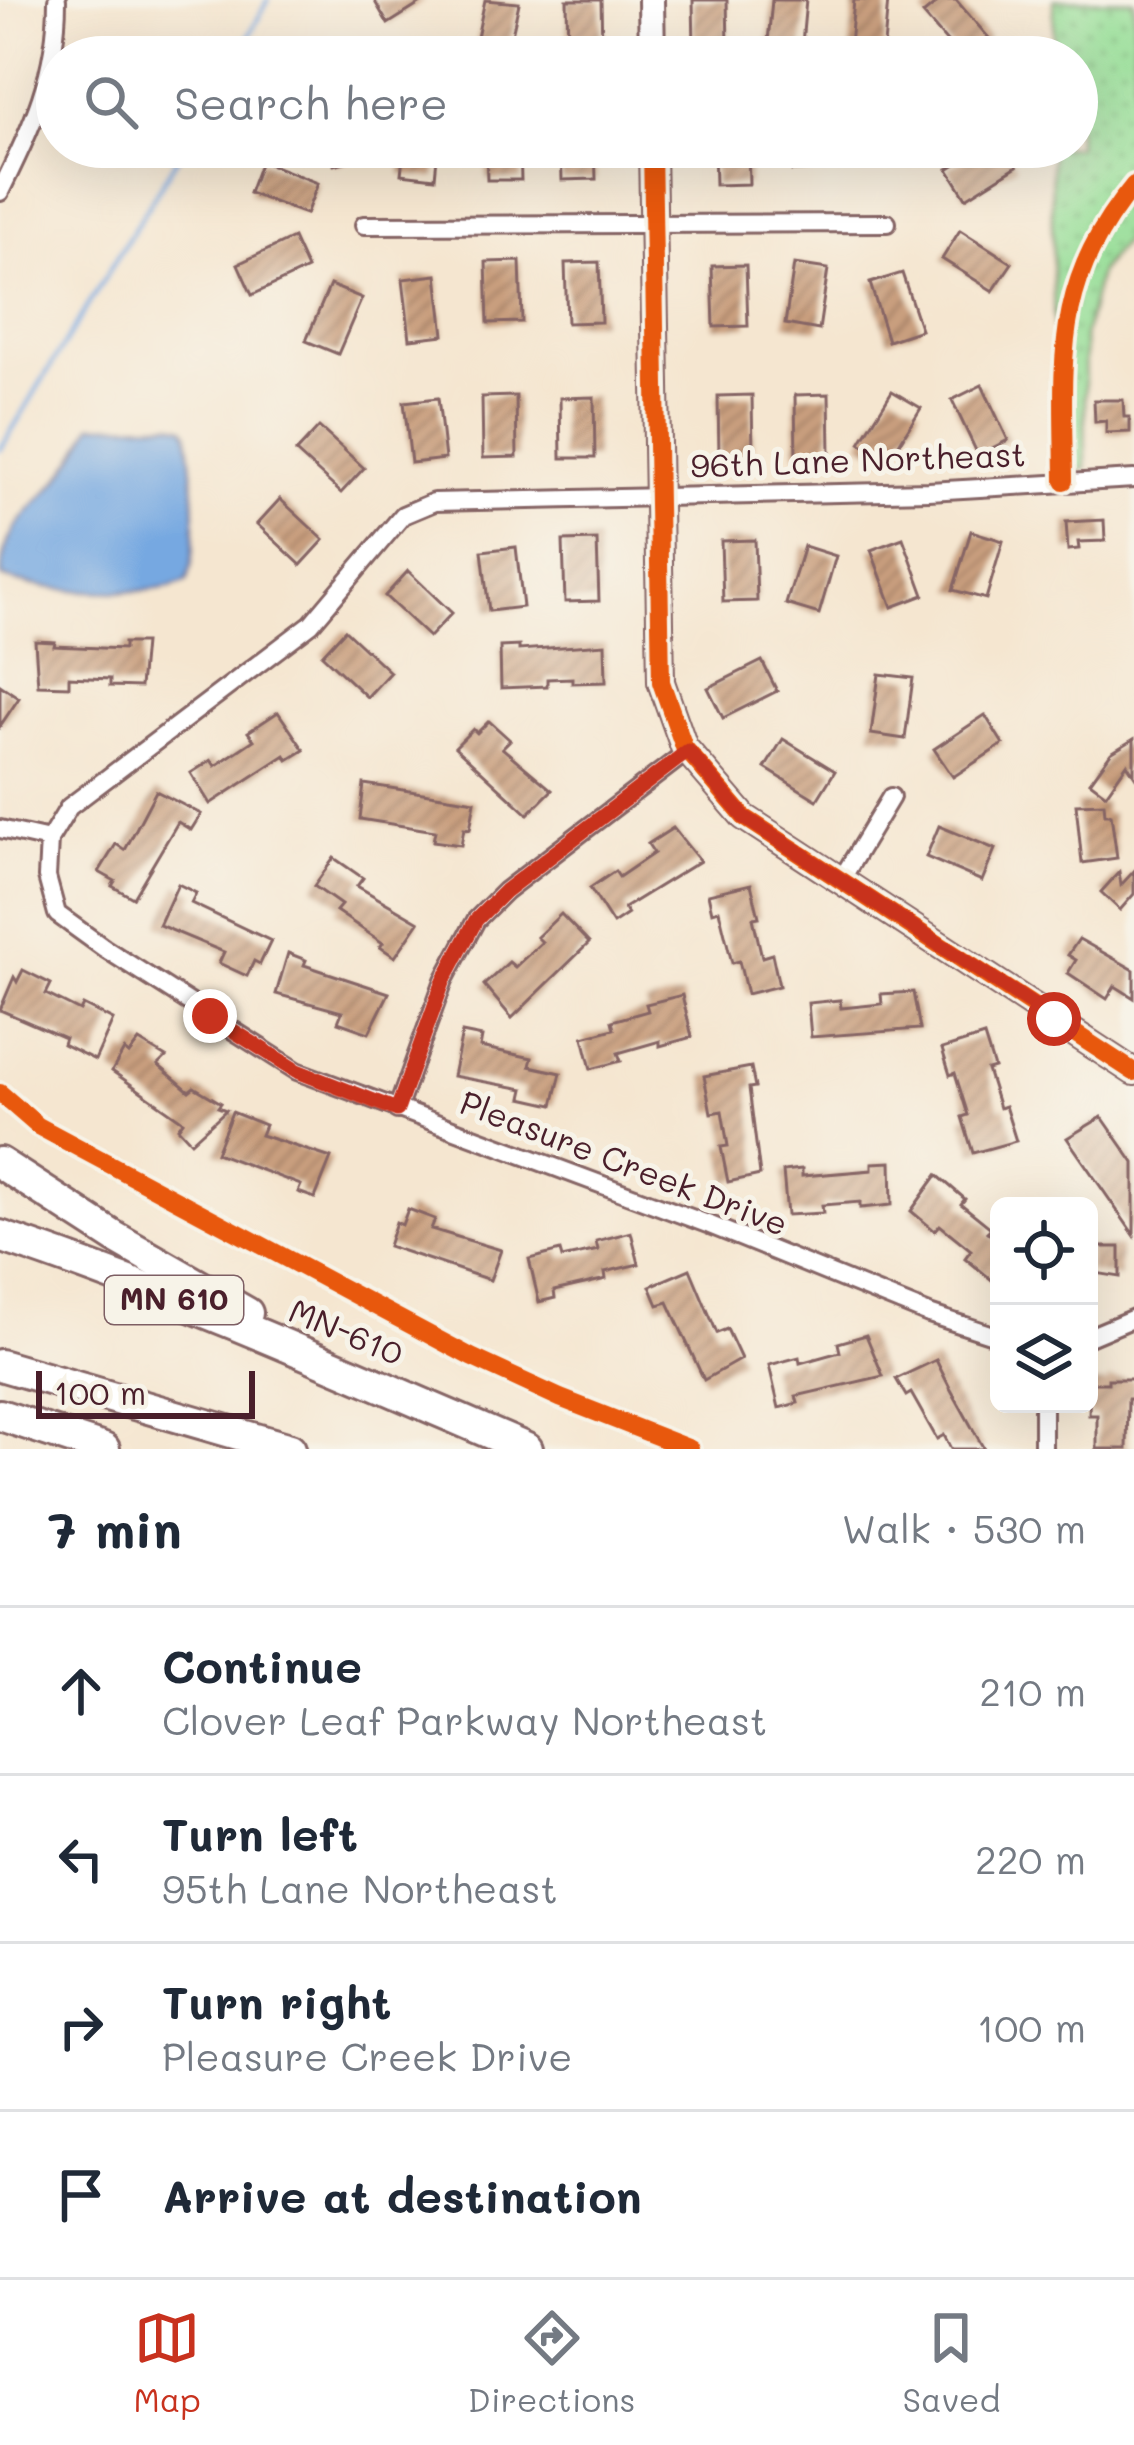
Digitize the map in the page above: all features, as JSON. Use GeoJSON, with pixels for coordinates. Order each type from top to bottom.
{"type":"FeatureCollection","features":[{"type":"Feature","properties":{"kind":"highway"},"geometry":{"type":"LineString","coordinates":[[0,1162],[116,1238],[346,1369]]}},
{"type":"Feature","properties":{"kind":"highway","name":"MN-610"},"geometry":{"type":"LineString","coordinates":[[0,1236],[76,1261],[346,1369],[527,1449]]}},
{"type":"Feature","properties":{"kind":"highway"},"geometry":{"type":"LineString","coordinates":[[0,1365],[290,1449]]}},
{"type":"Feature","properties":{"kind":"highway"},"geometry":{"type":"LineString","coordinates":[[0,1415],[104,1449]]}},
{"type":"Feature","properties":{"kind":"street"},"geometry":{"type":"LineString","coordinates":[[57,0],[57,36]]}},
{"type":"Feature","properties":{"kind":"street"},"geometry":{"type":"LineString","coordinates":[[651,0],[652,36]]}},
{"type":"Feature","properties":{"kind":"street"},"geometry":{"type":"LineString","coordinates":[[0,192],[36,114]]}},
{"type":"Feature","properties":{"kind":"street"},"geometry":{"type":"LineString","coordinates":[[652,168],[661,682],[688,751],[744,817],[1134,1072]]}},
{"type":"Feature","properties":{"kind":"street"},"geometry":{"type":"LineString","coordinates":[[364,225],[887,224]]}},
{"type":"Feature","properties":{"kind":"street","name":"96th Lane Northeast"},"geometry":{"type":"LineString","coordinates":[[49,840],[69,807],[311,623],[403,514],[434,502],[929,491],[1134,479]]}},
{"type":"Feature","properties":{"kind":"street"},"geometry":{"type":"LineString","coordinates":[[397,1110],[444,980],[476,920],[505,891],[688,751]]}},
{"type":"Feature","properties":{"kind":"street"},"geometry":{"type":"LineString","coordinates":[[842,880],[891,797]]}},
{"type":"Feature","properties":{"kind":"street"},"geometry":{"type":"LineString","coordinates":[[0,829],[49,840]]}},
{"type":"Feature","properties":{"kind":"street","name":"Pleasure Creek Drive"},"geometry":{"type":"LineString","coordinates":[[49,840],[47,877],[57,914],[297,1071],[990,1334]]}},
{"type":"Feature","properties":{"kind":"street"},"geometry":{"type":"LineString","coordinates":[[1098,1333],[1134,1318]]}},
{"type":"Feature","properties":{"kind":"street"},"geometry":{"type":"LineString","coordinates":[[1043,1413],[1043,1449]]}},
{"type":"Feature","properties":{"kind":"green space"},"geometry":{"type":"Polygon","coordinates":[[[1054,0],[1134,0],[1134,229],[1099,272],[1084,337],[1086,469],[1056,472],[1051,168],[1098,168],[1098,36],[1053,36],[1054,0]]]}},
{"type":"Feature","properties":{"kind":"water"},"geometry":{"type":"Polygon","coordinates":[[[92,425],[185,427],[188,433],[192,468],[195,528],[187,581],[149,590],[96,591],[2,577],[10,538],[63,475],[92,425]]]}},
{"type":"Feature","properties":{"kind":"building"},"geometry":{"type":"Polygon","coordinates":[[[374,0],[426,0],[388,24],[374,0]]]}},
{"type":"Feature","properties":{"kind":"building"},"geometry":{"type":"Polygon","coordinates":[[[485,0],[519,3],[512,36],[477,36],[485,0]]]}},
{"type":"Feature","properties":{"kind":"building"},"geometry":{"type":"Polygon","coordinates":[[[567,0],[601,0],[602,36],[568,36],[567,0]]]}},
{"type":"Feature","properties":{"kind":"building"},"geometry":{"type":"Polygon","coordinates":[[[693,0],[727,0],[728,36],[694,36],[693,0]]]}},
{"type":"Feature","properties":{"kind":"building"},"geometry":{"type":"Polygon","coordinates":[[[772,0],[806,0],[803,36],[769,36],[772,0]]]}},
{"type":"Feature","properties":{"kind":"building"},"geometry":{"type":"Polygon","coordinates":[[[854,0],[888,0],[885,36],[851,36],[854,0]]]}},
{"type":"Feature","properties":{"kind":"building"},"geometry":{"type":"Polygon","coordinates":[[[940,0],[956,0],[987,36],[942,36],[923,14],[940,0]]]}},
{"type":"Feature","properties":{"kind":"building"},"geometry":{"type":"Polygon","coordinates":[[[258,168],[279,168],[318,183],[306,214],[249,193],[258,168]]]}},
{"type":"Feature","properties":{"kind":"building"},"geometry":{"type":"Polygon","coordinates":[[[402,168],[436,168],[435,178],[401,174],[402,168]]]}},
{"type":"Feature","properties":{"kind":"building"},"geometry":{"type":"Polygon","coordinates":[[[487,168],[521,168],[521,180],[487,180],[487,168]]]}},
{"type":"Feature","properties":{"kind":"building"},"geometry":{"type":"Polygon","coordinates":[[[562,168],[596,168],[596,179],[562,180],[562,168]]]}},
{"type":"Feature","properties":{"kind":"building"},"geometry":{"type":"Polygon","coordinates":[[[715,168],[749,168],[749,184],[715,185],[715,168]]]}},
{"type":"Feature","properties":{"kind":"building"},"geometry":{"type":"Polygon","coordinates":[[[950,168],[1014,168],[966,198],[950,168]]]}},
{"type":"Feature","properties":{"kind":"building"},"geometry":{"type":"Polygon","coordinates":[[[960,230],[1012,263],[993,291],[942,259],[960,230]]]}},
{"type":"Feature","properties":{"kind":"building"},"geometry":{"type":"Polygon","coordinates":[[[293,238],[307,269],[252,295],[238,264],[293,238]]]}},
{"type":"Feature","properties":{"kind":"building"},"geometry":{"type":"Polygon","coordinates":[[[520,261],[522,322],[488,323],[486,262],[520,261]]]}},
{"type":"Feature","properties":{"kind":"building"},"geometry":{"type":"Polygon","coordinates":[[[599,262],[601,322],[567,323],[565,263],[599,262]]]}},
{"type":"Feature","properties":{"kind":"building"},"geometry":{"type":"Polygon","coordinates":[[[794,264],[828,269],[819,330],[785,324],[794,264]]]}},
{"type":"Feature","properties":{"kind":"building"},"geometry":{"type":"Polygon","coordinates":[[[746,265],[748,326],[714,327],[712,266],[746,265]]]}},
{"type":"Feature","properties":{"kind":"building"},"geometry":{"type":"Polygon","coordinates":[[[902,273],[921,330],[888,341],[870,283],[902,273]]]}},
{"type":"Feature","properties":{"kind":"building"},"geometry":{"type":"Polygon","coordinates":[[[437,275],[444,335],[410,339],[403,279],[437,275]]]}},
{"type":"Feature","properties":{"kind":"building"},"geometry":{"type":"Polygon","coordinates":[[[330,285],[362,298],[338,354],[306,341],[330,285]]]}},
{"type":"Feature","properties":{"kind":"building"},"geometry":{"type":"Polygon","coordinates":[[[982,385],[1008,440],[978,455],[952,400],[982,385]]]}},
{"type":"Feature","properties":{"kind":"building"},"geometry":{"type":"Polygon","coordinates":[[[892,391],[921,408],[889,460],[860,443],[892,391]]]}},
{"type":"Feature","properties":{"kind":"building"},"geometry":{"type":"Polygon","coordinates":[[[829,394],[830,455],[796,456],[795,395],[829,394]]]}},
{"type":"Feature","properties":{"kind":"building"},"geometry":{"type":"Polygon","coordinates":[[[752,395],[753,456],[719,457],[718,396],[752,395]]]}},
{"type":"Feature","properties":{"kind":"building"},"geometry":{"type":"Polygon","coordinates":[[[516,396],[517,457],[483,458],[482,397],[516,396]]]}},
{"type":"Feature","properties":{"kind":"building"},"geometry":{"type":"Polygon","coordinates":[[[594,397],[595,458],[561,458],[560,398],[594,397]]]}},
{"type":"Feature","properties":{"kind":"building"},"geometry":{"type":"Polygon","coordinates":[[[438,398],[445,459],[411,463],[404,402],[438,398]]]}},
{"type":"Feature","properties":{"kind":"building"},"geometry":{"type":"Polygon","coordinates":[[[1094,400],[1123,400],[1130,432],[1106,433],[1106,421],[1095,422],[1094,400]]]}},
{"type":"Feature","properties":{"kind":"building"},"geometry":{"type":"Polygon","coordinates":[[[319,427],[364,468],[341,493],[296,452],[319,427]]]}},
{"type":"Feature","properties":{"kind":"building"},"geometry":{"type":"Polygon","coordinates":[[[280,499],[324,540],[301,565],[257,524],[280,499]]]}},
{"type":"Feature","properties":{"kind":"building"},"geometry":{"type":"Polygon","coordinates":[[[1104,520],[1105,541],[1078,542],[1079,549],[1068,550],[1066,522],[1104,520]]]}},
{"type":"Feature","properties":{"kind":"building"},"geometry":{"type":"Polygon","coordinates":[[[971,531],[1003,541],[986,599],[953,590],[971,531]]]}},
{"type":"Feature","properties":{"kind":"building"},"geometry":{"type":"Polygon","coordinates":[[[903,538],[924,595],[892,607],[871,550],[903,538]]]}},
{"type":"Feature","properties":{"kind":"building"},"geometry":{"type":"Polygon","coordinates":[[[597,540],[599,601],[565,602],[563,541],[597,540]]]}},
{"type":"Feature","properties":{"kind":"building"},"geometry":{"type":"Polygon","coordinates":[[[755,540],[757,601],[723,602],[721,541],[755,540]]]}},
{"type":"Feature","properties":{"kind":"building"},"geometry":{"type":"Polygon","coordinates":[[[804,546],[836,556],[819,614],[786,604],[804,546]]]}},
{"type":"Feature","properties":{"kind":"building"},"geometry":{"type":"Polygon","coordinates":[[[516,547],[523,607],[489,611],[482,551],[516,547]]]}},
{"type":"Feature","properties":{"kind":"building"},"geometry":{"type":"Polygon","coordinates":[[[408,571],[452,613],[429,637],[385,596],[408,571]]]}},
{"type":"Feature","properties":{"kind":"building"},"geometry":{"type":"Polygon","coordinates":[[[345,630],[390,672],[367,697],[322,655],[345,630]]]}},
{"type":"Feature","properties":{"kind":"building"},"geometry":{"type":"Polygon","coordinates":[[[35,641],[124,649],[124,643],[144,643],[140,687],[110,686],[110,679],[69,677],[69,686],[38,685],[35,641]]]}},
{"type":"Feature","properties":{"kind":"building"},"geometry":{"type":"Polygon","coordinates":[[[605,644],[606,682],[547,679],[547,686],[501,688],[500,647],[605,644]]]}},
{"type":"Feature","properties":{"kind":"building"},"geometry":{"type":"Polygon","coordinates":[[[762,661],[777,691],[723,718],[708,688],[762,661]]]}},
{"type":"Feature","properties":{"kind":"building"},"geometry":{"type":"Polygon","coordinates":[[[879,674],[913,678],[905,739],[871,734],[879,674]]]}},
{"type":"Feature","properties":{"kind":"building"},"geometry":{"type":"Polygon","coordinates":[[[0,685],[19,698],[0,726],[0,685]]]}},
{"type":"Feature","properties":{"kind":"building"},"geometry":{"type":"Polygon","coordinates":[[[278,712],[304,750],[288,760],[285,755],[210,804],[191,773],[211,760],[215,766],[254,740],[248,732],[278,712]]]}},
{"type":"Feature","properties":{"kind":"building"},"geometry":{"type":"Polygon","coordinates":[[[985,715],[1003,744],[953,777],[934,749],[985,715]]]}},
{"type":"Feature","properties":{"kind":"building"},"geometry":{"type":"Polygon","coordinates":[[[489,721],[510,740],[502,748],[552,790],[528,814],[455,747],[489,721]]]}},
{"type":"Feature","properties":{"kind":"building"},"geometry":{"type":"Polygon","coordinates":[[[783,739],[835,771],[817,800],[765,768],[783,739]]]}},
{"type":"Feature","properties":{"kind":"building"},"geometry":{"type":"Polygon","coordinates":[[[1134,739],[1134,775],[1127,764],[1106,794],[1090,782],[1111,753],[1134,739]]]}},
{"type":"Feature","properties":{"kind":"building"},"geometry":{"type":"Polygon","coordinates":[[[364,784],[475,801],[470,829],[464,828],[461,845],[433,841],[435,831],[360,819],[364,784]]]}},
{"type":"Feature","properties":{"kind":"building"},"geometry":{"type":"Polygon","coordinates":[[[156,791],[201,814],[191,830],[178,822],[133,898],[99,872],[116,844],[125,850],[156,791]]]}},
{"type":"Feature","properties":{"kind":"building"},"geometry":{"type":"Polygon","coordinates":[[[1104,803],[1105,814],[1111,814],[1117,858],[1082,863],[1076,804],[1104,803]]]}},
{"type":"Feature","properties":{"kind":"building"},"geometry":{"type":"Polygon","coordinates":[[[939,826],[995,849],[982,881],[926,857],[939,826]]]}},
{"type":"Feature","properties":{"kind":"building"},"geometry":{"type":"Polygon","coordinates":[[[673,828],[700,861],[624,908],[628,914],[613,924],[590,888],[615,871],[619,877],[654,853],[648,844],[673,828]]]}},
{"type":"Feature","properties":{"kind":"building"},"geometry":{"type":"Polygon","coordinates":[[[334,858],[363,878],[357,886],[419,922],[395,957],[380,947],[383,943],[336,911],[341,905],[314,886],[334,858]]]}},
{"type":"Feature","properties":{"kind":"building"},"geometry":{"type":"Polygon","coordinates":[[[1134,871],[1134,894],[1120,910],[1101,892],[1119,872],[1121,885],[1134,871]]]}},
{"type":"Feature","properties":{"kind":"building"},"geometry":{"type":"Polygon","coordinates":[[[178,884],[196,893],[191,903],[271,941],[260,964],[254,961],[247,976],[219,963],[224,952],[159,925],[178,884]]]}},
{"type":"Feature","properties":{"kind":"building"},"geometry":{"type":"Polygon","coordinates":[[[751,884],[762,957],[772,954],[779,986],[747,994],[739,961],[732,963],[719,910],[712,912],[708,894],[751,884]]]}},
{"type":"Feature","properties":{"kind":"building"},"geometry":{"type":"Polygon","coordinates":[[[561,914],[589,943],[512,1018],[484,985],[509,962],[515,967],[542,942],[537,937],[561,914]]]}},
{"type":"Feature","properties":{"kind":"building"},"geometry":{"type":"Polygon","coordinates":[[[1079,939],[1134,970],[1134,998],[1115,986],[1107,999],[1068,973],[1076,960],[1068,955],[1079,939]]]}},
{"type":"Feature","properties":{"kind":"building"},"geometry":{"type":"Polygon","coordinates":[[[288,953],[306,960],[304,965],[389,993],[369,1033],[338,1022],[342,1012],[276,994],[288,953]]]}},
{"type":"Feature","properties":{"kind":"building"},"geometry":{"type":"Polygon","coordinates":[[[23,970],[51,984],[46,994],[113,1020],[95,1060],[63,1044],[65,1038],[0,1010],[14,977],[17,982],[23,970]]]}},
{"type":"Feature","properties":{"kind":"building"},"geometry":{"type":"Polygon","coordinates":[[[913,992],[920,1029],[811,1037],[808,1003],[840,1000],[841,1008],[882,1004],[881,994],[913,992]]]}},
{"type":"Feature","properties":{"kind":"building"},"geometry":{"type":"Polygon","coordinates":[[[682,995],[692,1037],[618,1053],[621,1061],[591,1069],[583,1037],[614,1029],[612,1021],[648,1011],[646,1004],[682,995]]]}},
{"type":"Feature","properties":{"kind":"building"},"geometry":{"type":"Polygon","coordinates":[[[462,1033],[482,1037],[480,1047],[532,1058],[530,1066],[561,1073],[553,1105],[522,1098],[524,1089],[453,1076],[462,1033]]]}},
{"type":"Feature","properties":{"kind":"building"},"geometry":{"type":"Polygon","coordinates":[[[984,1036],[994,1068],[987,1070],[1016,1141],[973,1153],[962,1117],[968,1115],[942,1049],[984,1036]]]}},
{"type":"Feature","properties":{"kind":"building"},"geometry":{"type":"Polygon","coordinates":[[[139,1041],[166,1057],[158,1065],[189,1091],[194,1087],[226,1110],[191,1142],[178,1128],[183,1121],[112,1071],[124,1050],[129,1054],[139,1041]]]}},
{"type":"Feature","properties":{"kind":"building"},"geometry":{"type":"Polygon","coordinates":[[[751,1067],[755,1087],[749,1088],[760,1175],[728,1182],[721,1147],[728,1146],[722,1111],[711,1113],[704,1076],[751,1067]]]}},
{"type":"Feature","properties":{"kind":"building"},"geometry":{"type":"Polygon","coordinates":[[[232,1112],[265,1125],[261,1135],[331,1158],[315,1198],[298,1192],[301,1185],[216,1153],[232,1112]]]}},
{"type":"Feature","properties":{"kind":"building"},"geometry":{"type":"Polygon","coordinates":[[[1102,1117],[1134,1163],[1134,1235],[1067,1138],[1102,1117]]]}},
{"type":"Feature","properties":{"kind":"building"},"geometry":{"type":"Polygon","coordinates":[[[891,1162],[892,1205],[822,1205],[823,1213],[787,1215],[783,1171],[802,1169],[802,1176],[872,1170],[872,1163],[891,1162]]]}},
{"type":"Feature","properties":{"kind":"building"},"geometry":{"type":"Polygon","coordinates":[[[937,1175],[965,1199],[961,1204],[990,1227],[990,1278],[965,1258],[971,1250],[940,1225],[935,1231],[911,1211],[937,1175]]]}},
{"type":"Feature","properties":{"kind":"building"},"geometry":{"type":"Polygon","coordinates":[[[408,1209],[435,1219],[431,1229],[501,1250],[490,1280],[388,1246],[396,1222],[402,1225],[408,1209]]]}},
{"type":"Feature","properties":{"kind":"building"},"geometry":{"type":"Polygon","coordinates":[[[631,1232],[639,1264],[605,1272],[606,1279],[554,1291],[555,1298],[539,1302],[529,1259],[560,1251],[562,1258],[598,1250],[596,1241],[631,1232]]]}},
{"type":"Feature","properties":{"kind":"building"},"geometry":{"type":"Polygon","coordinates":[[[1098,1247],[1120,1247],[1120,1277],[1098,1273],[1098,1247]]]}},
{"type":"Feature","properties":{"kind":"building"},"geometry":{"type":"Polygon","coordinates":[[[690,1269],[717,1333],[727,1329],[741,1359],[704,1380],[668,1302],[658,1305],[650,1286],[690,1269]]]}},
{"type":"Feature","properties":{"kind":"building"},"geometry":{"type":"Polygon","coordinates":[[[866,1335],[883,1376],[796,1396],[798,1403],[779,1408],[769,1365],[799,1357],[800,1363],[840,1352],[838,1343],[866,1335]]]}},
{"type":"Feature","properties":{"kind":"building"},"geometry":{"type":"Polygon","coordinates":[[[936,1360],[984,1449],[951,1449],[944,1435],[937,1439],[911,1393],[906,1396],[896,1379],[936,1360]]]}},
{"type":"Feature","properties":{"kind":"building"},"geometry":{"type":"Polygon","coordinates":[[[1108,1379],[1134,1379],[1134,1399],[1128,1399],[1127,1449],[1097,1449],[1097,1415],[1089,1413],[1098,1413],[1098,1383],[1108,1383],[1108,1379]]]}},
{"type":"Feature","properties":{"kind":"waterway"},"geometry":{"type":"LineString","coordinates":[[249,36],[268,0]]}},
{"type":"Feature","properties":{"kind":"waterway"},"geometry":{"type":"LineString","coordinates":[[0,450],[171,168]]}},
{"type":"Feature","properties":{"kind":"cycle path"},"geometry":{"type":"LineString","coordinates":[[652,168],[661,682],[684,747],[744,817],[1134,1072]]}},
{"type":"Feature","properties":{"kind":"cycle path"},"geometry":{"type":"LineString","coordinates":[[1064,481],[1064,361],[1076,291],[1107,221],[1134,185]]}},
{"type":"Feature","properties":{"kind":"cycle path"},"geometry":{"type":"LineString","coordinates":[[0,1093],[38,1126],[471,1357],[690,1449]]}},
{"type":"Feature","properties":{"kind":"route"},"geometry":{"type":"LineString","coordinates":[[210,1016],[297,1071],[397,1110],[444,980],[476,920],[505,891],[688,751],[744,817],[1054,1019]]}}]}
